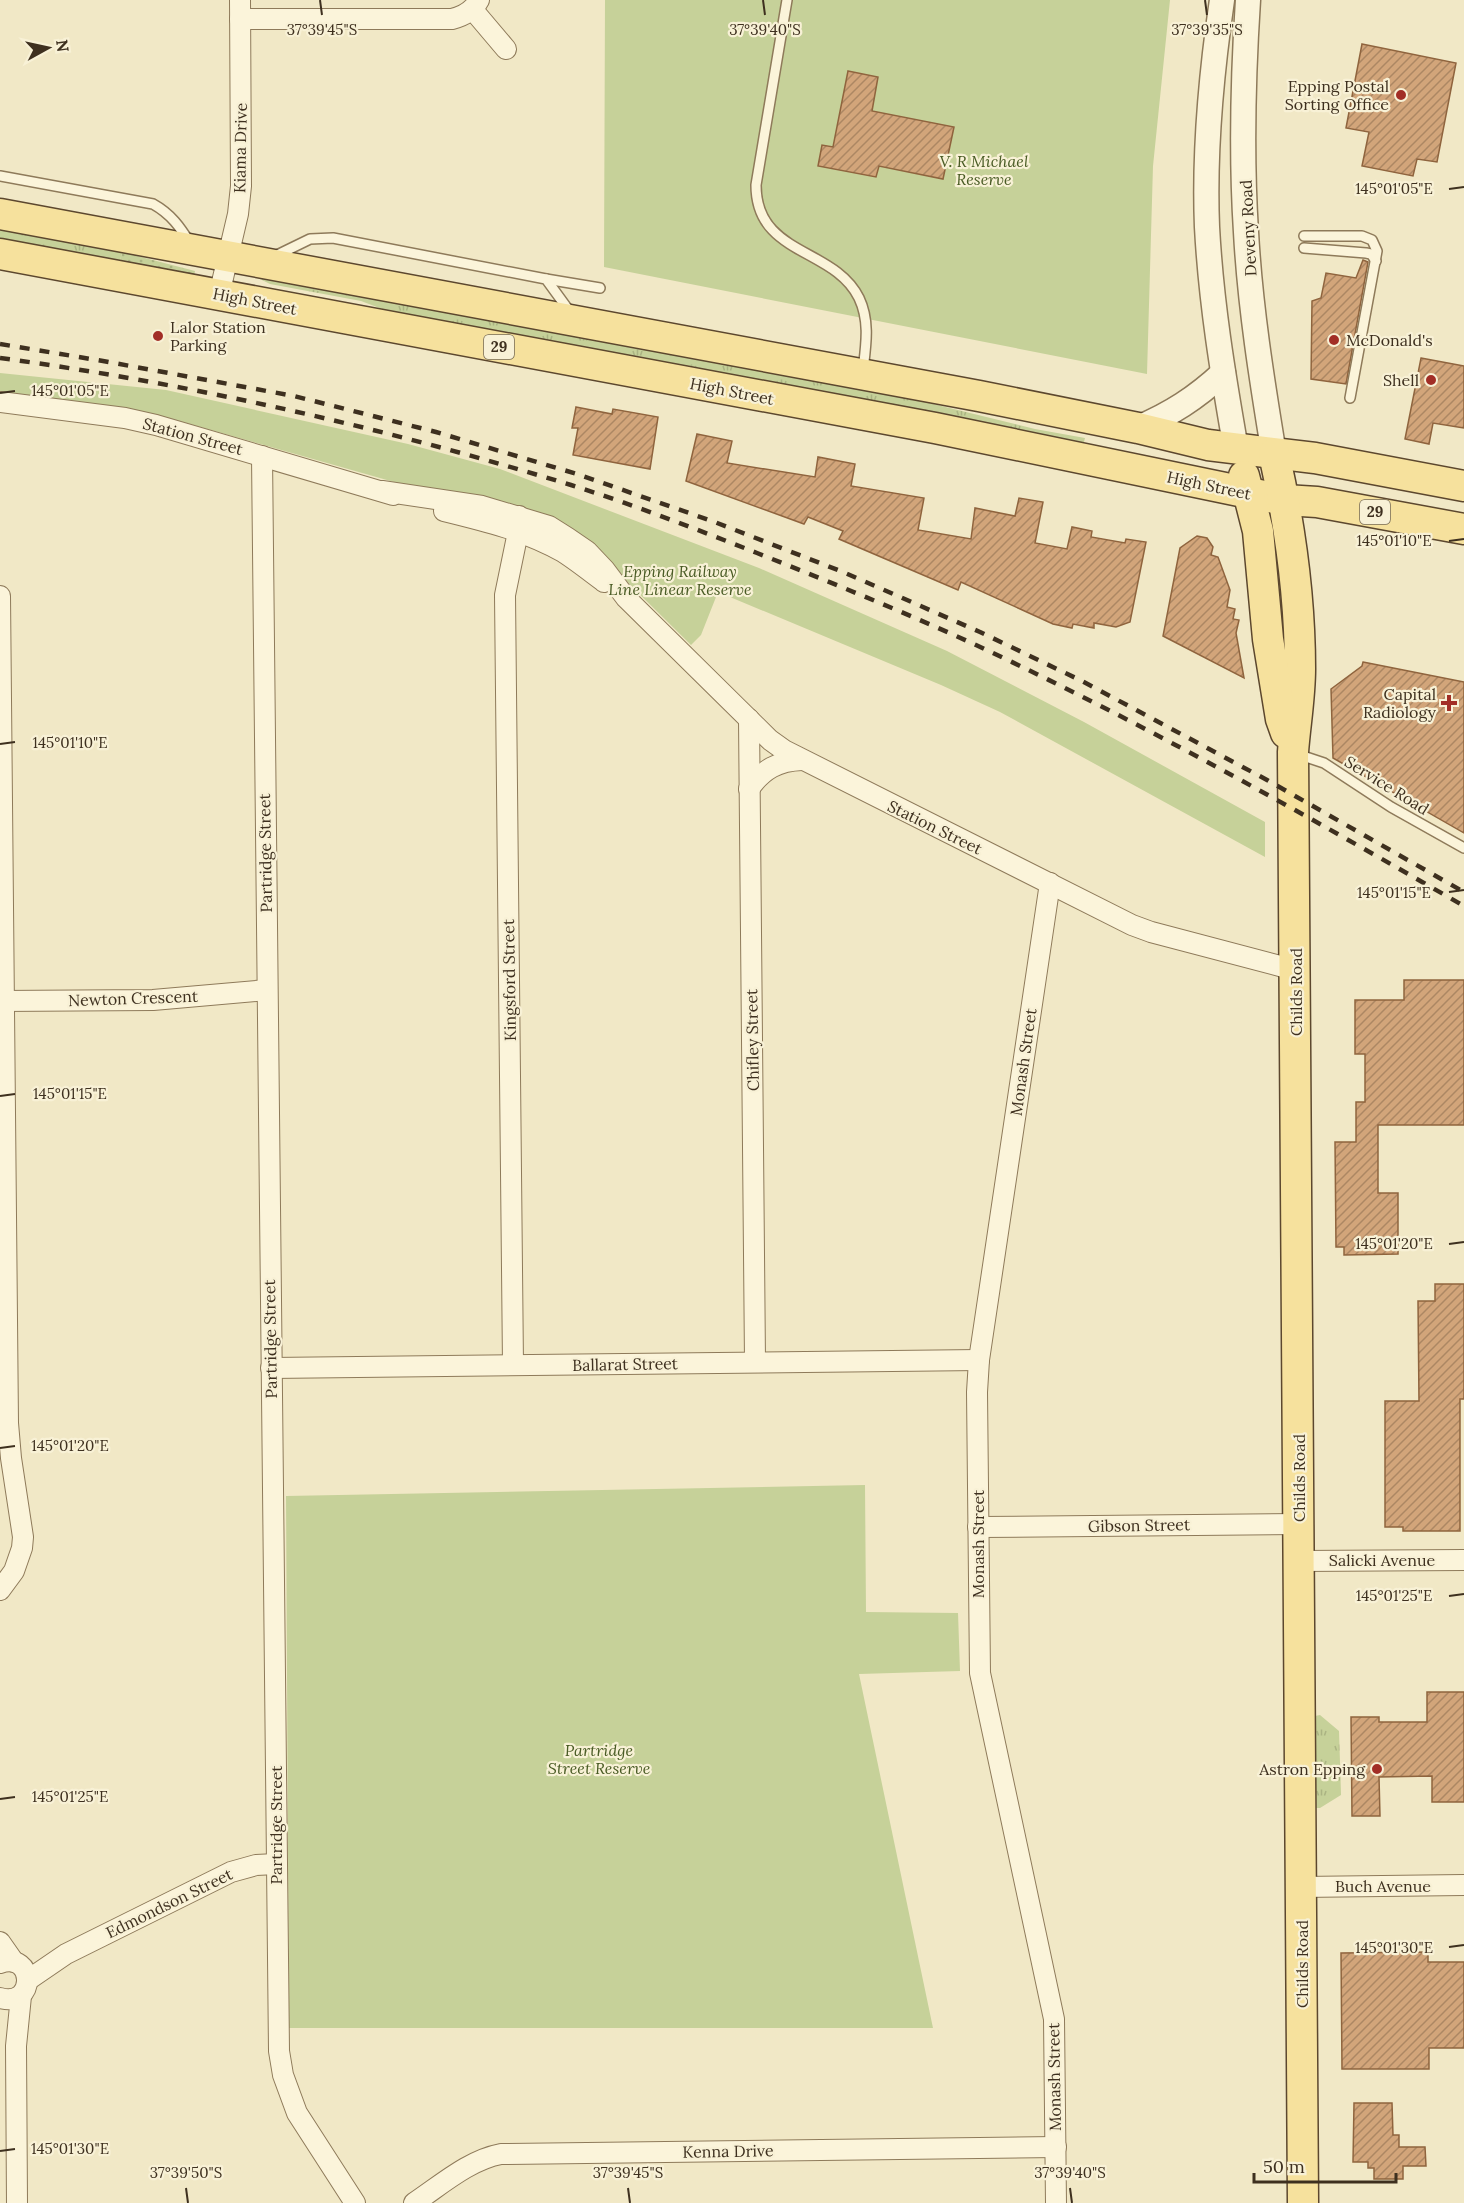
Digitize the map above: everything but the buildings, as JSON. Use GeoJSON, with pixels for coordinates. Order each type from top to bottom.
{"type":"FeatureCollection","features":[{"type":"Feature","properties":{"kind":"main road","name":"29"},"geometry":{"type":"LineString","coordinates":[[0,214],[862,375],[1236,449],[1315,458],[1464,486]]}},
{"type":"Feature","properties":{"kind":"main road","name":"High Street"},"geometry":{"type":"LineString","coordinates":[[0,254],[935,428],[1285,500],[1317,501],[1464,529]]}},
{"type":"Feature","properties":{"kind":"main road","name":"Childs Road"},"geometry":{"type":"LineString","coordinates":[[1236,449],[1258,534],[1268,639],[1281,719],[1293,752]]}},
{"type":"Feature","properties":{"kind":"main road","name":"Childs Road"},"geometry":{"type":"LineString","coordinates":[[1274,454],[1291,534],[1300,672],[1293,752],[1303,2203]]}},
{"type":"Feature","properties":{"kind":"street"},"geometry":{"type":"LineString","coordinates":[[1222,0],[1208,140],[1207,216],[1215,329],[1236,449]]}},
{"type":"Feature","properties":{"kind":"street","name":"Deveny Road"},"geometry":{"type":"LineString","coordinates":[[1248,0],[1244,96],[1245,182],[1250,272],[1274,454]]}},
{"type":"Feature","properties":{"kind":"street"},"geometry":{"type":"LineString","coordinates":[[240,9],[452,19],[463,16],[476,5],[506,49]]}},
{"type":"Feature","properties":{"kind":"street","name":"Kiama Drive"},"geometry":{"type":"LineString","coordinates":[[219,295],[238,214],[241,186],[240,9]]}},
{"type":"Feature","properties":{"kind":"street"},"geometry":{"type":"LineString","coordinates":[[1207,216],[1234,185],[1245,182]]}},
{"type":"Feature","properties":{"kind":"street"},"geometry":{"type":"LineString","coordinates":[[1138,428],[1166,416],[1199,395],[1223,373]]}},
{"type":"Feature","properties":{"kind":"street","name":"Station Street"},"geometry":{"type":"LineString","coordinates":[[0,402],[125,418],[156,425],[382,491],[483,506],[515,525],[549,526],[587,551],[626,598],[749,719],[777,745],[802,760],[1132,925],[1295,970]]}},
{"type":"Feature","properties":{"kind":"street","name":"Partridge Street"},"geometry":{"type":"LineString","coordinates":[[262,456],[278,2021],[283,2074],[297,2114],[355,2203]]}},
{"type":"Feature","properties":{"kind":"street","name":"Kingsford Street"},"geometry":{"type":"LineString","coordinates":[[513,1365],[505,595],[515,525]]}},
{"type":"Feature","properties":{"kind":"street"},"geometry":{"type":"LineString","coordinates":[[0,596],[2,1001],[8,1423],[23,1537],[20,1558],[14,1571],[0,1590]]}},
{"type":"Feature","properties":{"kind":"street","name":"Chifley Street"},"geometry":{"type":"LineString","coordinates":[[749,719],[755,1362]]}},
{"type":"Feature","properties":{"kind":"street"},"geometry":{"type":"LineString","coordinates":[[749,789],[757,777],[775,764],[802,760]]}},
{"type":"Feature","properties":{"kind":"street","name":"Monash Street"},"geometry":{"type":"LineString","coordinates":[[1050,883],[979,1360],[978,1527],[980,1673],[1052,2009],[1055,2033],[1056,2203]]}},
{"type":"Feature","properties":{"kind":"street","name":"Newton Crescent"},"geometry":{"type":"LineString","coordinates":[[2,1001],[153,1000],[267,990]]}},
{"type":"Feature","properties":{"kind":"street","name":"Ballarat Street"},"geometry":{"type":"LineString","coordinates":[[271,1368],[979,1360]]}},
{"type":"Feature","properties":{"kind":"street","name":"Gibson Street"},"geometry":{"type":"LineString","coordinates":[[978,1527],[1300,1524]]}},
{"type":"Feature","properties":{"kind":"street","name":"Salicki Avenue"},"geometry":{"type":"LineString","coordinates":[[1300,1561],[1464,1560]]}},
{"type":"Feature","properties":{"kind":"street","name":"Edmondson Street"},"geometry":{"type":"LineString","coordinates":[[12,1980],[231,1872],[256,1865],[276,1864]]}},
{"type":"Feature","properties":{"kind":"street","name":"Buch Avenue"},"geometry":{"type":"LineString","coordinates":[[1301,1887],[1464,1885]]}},
{"type":"Feature","properties":{"kind":"street"},"geometry":{"type":"LineString","coordinates":[[0,1942],[12,1980],[17,2203]]}},
{"type":"Feature","properties":{"kind":"street","name":"Kenna Drive"},"geometry":{"type":"LineString","coordinates":[[414,2203],[472,2165],[490,2156],[501,2154],[1056,2147]]}},
{"type":"Feature","properties":{"kind":"lane"},"geometry":{"type":"LineString","coordinates":[[787,0],[756,185],[756,202],[759,212],[775,232],[840,275],[859,298],[867,328],[862,375]]}},
{"type":"Feature","properties":{"kind":"lane"},"geometry":{"type":"LineString","coordinates":[[0,176],[153,204],[165,211],[179,225],[193,250]]}},
{"type":"Feature","properties":{"kind":"lane"},"geometry":{"type":"LineString","coordinates":[[1304,236],[1367,237],[1377,251],[1350,398]]}},
{"type":"Feature","properties":{"kind":"lane"},"geometry":{"type":"LineString","coordinates":[[260,263],[310,238],[321,237],[600,288]]}},
{"type":"Feature","properties":{"kind":"lane"},"geometry":{"type":"LineString","coordinates":[[1304,248],[1366,253],[1371,254],[1376,261]]}},
{"type":"Feature","properties":{"kind":"lane"},"geometry":{"type":"LineString","coordinates":[[546,279],[578,323]]}},
{"type":"Feature","properties":{"kind":"lane","name":"Service Road"},"geometry":{"type":"LineString","coordinates":[[1293,752],[1324,763],[1351,783],[1464,848]]}},
{"type":"Feature","properties":{"kind":"green space","name":"V. R Michael Reserve"},"geometry":{"type":"Polygon","coordinates":[[[605,0],[1170,0],[1153,166],[1147,374],[604,267],[605,0]]]}},
{"type":"Feature","properties":{"kind":"green space"},"geometry":{"type":"Polygon","coordinates":[[[0,224],[122,252],[119,266],[0,244],[0,224]]]}},
{"type":"Feature","properties":{"kind":"green space"},"geometry":{"type":"Polygon","coordinates":[[[122,252],[195,271],[194,276],[119,266],[122,252]]]}},
{"type":"Feature","properties":{"kind":"green space"},"geometry":{"type":"Polygon","coordinates":[[[255,275],[880,391],[1035,429],[1085,438],[1083,446],[414,321],[361,301],[270,284],[255,275]]]}},
{"type":"Feature","properties":{"kind":"green space","name":"Epping Railway Line Linear Reserve"},"geometry":{"type":"Polygon","coordinates":[[[0,373],[166,390],[408,444],[500,469],[759,568],[947,651],[1084,722],[1265,822],[1265,857],[1000,712],[718,592],[701,635],[691,645],[602,557],[408,486],[172,419],[143,412],[0,392],[0,373]]]}},
{"type":"Feature","properties":{"kind":"green space","name":"Partridge Street Reserve"},"geometry":{"type":"Polygon","coordinates":[[[865,1485],[866,1612],[958,1613],[960,1671],[859,1674],[933,2028],[289,2028],[286,1496],[865,1485]]]}},
{"type":"Feature","properties":{"kind":"green space"},"geometry":{"type":"Polygon","coordinates":[[[1320,1715],[1339,1731],[1341,1795],[1320,1808],[1316,1808],[1315,1716],[1320,1715]]]}},
{"type":"Feature","properties":{"kind":"railway"},"geometry":{"type":"LineString","coordinates":[[0,344],[294,396],[436,432],[577,474],[712,521],[843,572],[980,632],[1082,681],[1267,780],[1464,892]]}},
{"type":"Feature","properties":{"kind":"railway"},"geometry":{"type":"LineString","coordinates":[[0,358],[144,381],[288,410],[501,464],[665,517],[894,609],[1038,675],[1223,770],[1464,906]]}},
{"type":"Feature","properties":{"kind":"place","name":"Epping Postal Sorting Office"},"geometry":{"type":"Point","coordinates":[1401,95]}},
{"type":"Feature","properties":{"kind":"place","name":"Lalor Station Parking"},"geometry":{"type":"Point","coordinates":[158,336]}},
{"type":"Feature","properties":{"kind":"place","name":"McDonald's"},"geometry":{"type":"Point","coordinates":[1334,340]}},
{"type":"Feature","properties":{"kind":"place","name":"Shell"},"geometry":{"type":"Point","coordinates":[1431,380]}},
{"type":"Feature","properties":{"kind":"place","name":"Capital Radiology"},"geometry":{"type":"Point","coordinates":[1449,703]}},
{"type":"Feature","properties":{"kind":"place","name":"Astron Epping"},"geometry":{"type":"Point","coordinates":[1377,1769]}}]}
